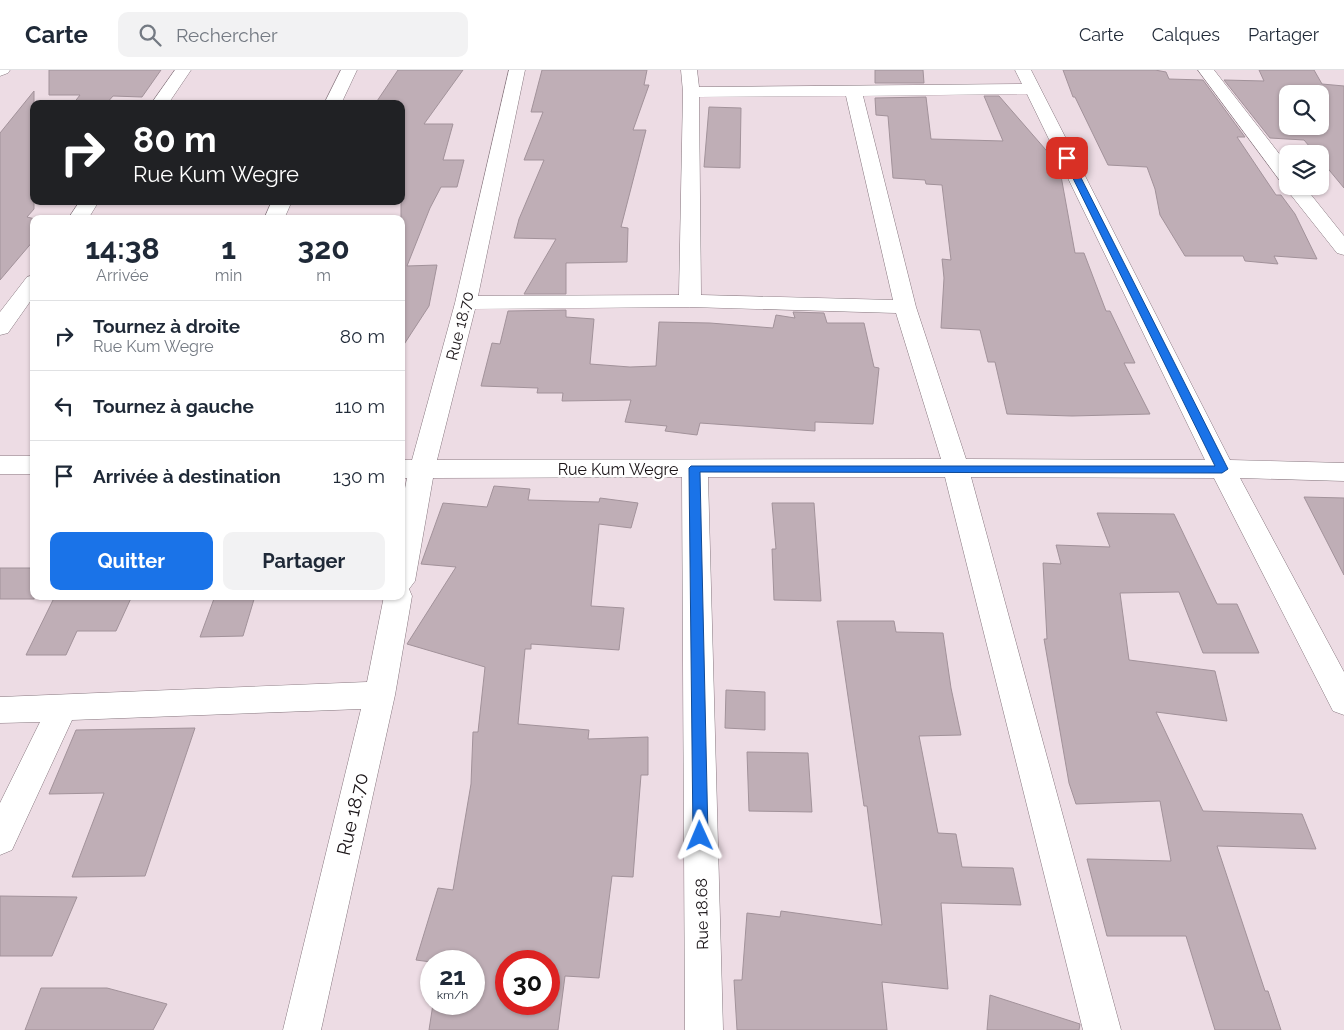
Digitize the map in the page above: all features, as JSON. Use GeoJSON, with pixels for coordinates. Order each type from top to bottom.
{"type":"FeatureCollection","features":[{"type":"Feature","properties":{"kind":"street"},"geometry":{"type":"LineString","coordinates":[[163,100],[183,70]]}},
{"type":"Feature","properties":{"kind":"street"},"geometry":{"type":"LineString","coordinates":[[334,100],[349,70]]}},
{"type":"Feature","properties":{"kind":"street","name":"Rue 18.70"},"geometry":{"type":"LineString","coordinates":[[405,540],[412,469],[466,303],[517,70]]}},
{"type":"Feature","properties":{"kind":"street"},"geometry":{"type":"LineString","coordinates":[[689,70],[690,301]]}},
{"type":"Feature","properties":{"kind":"street"},"geometry":{"type":"LineString","coordinates":[[1206,70],[1279,166]]}},
{"type":"Feature","properties":{"kind":"street"},"geometry":{"type":"LineString","coordinates":[[690,92],[854,92],[1028,80],[1222,469],[1344,702]]}},
{"type":"Feature","properties":{"kind":"street"},"geometry":{"type":"LineString","coordinates":[[854,92],[905,307],[956,468],[1102,1030]]}},
{"type":"Feature","properties":{"kind":"street"},"geometry":{"type":"LineString","coordinates":[[1301,195],[1344,249]]}},
{"type":"Feature","properties":{"kind":"street"},"geometry":{"type":"LineString","coordinates":[[0,328],[30,287]]}},
{"type":"Feature","properties":{"kind":"street"},"geometry":{"type":"LineString","coordinates":[[466,303],[690,301],[905,307]]}},
{"type":"Feature","properties":{"kind":"street"},"geometry":{"type":"LineString","coordinates":[[0,465],[30,465]]}},
{"type":"Feature","properties":{"kind":"street","name":"Rue 18.68"},"geometry":{"type":"LineString","coordinates":[[695,468],[704,1030]]}},
{"type":"Feature","properties":{"kind":"street","name":"Rue Kum Wegre"},"geometry":{"type":"LineString","coordinates":[[412,469],[956,468],[1222,469],[1344,472]]}},
{"type":"Feature","properties":{"kind":"street","name":"Rue 18.70"},"geometry":{"type":"LineString","coordinates":[[302,1030],[380,695],[397,600]]}},
{"type":"Feature","properties":{"kind":"street"},"geometry":{"type":"LineString","coordinates":[[0,710],[380,695]]}},
{"type":"Feature","properties":{"kind":"street"},"geometry":{"type":"LineString","coordinates":[[0,839],[63,707]]}},
{"type":"Feature","properties":{"kind":"building"},"geometry":{"type":"Polygon","coordinates":[[[49,70],[161,70],[142,97],[113,96],[110,100],[76,100],[80,95],[49,95],[49,70]]]}},
{"type":"Feature","properties":{"kind":"building"},"geometry":{"type":"Polygon","coordinates":[[[398,70],[463,70],[424,124],[453,124],[443,160],[464,160],[457,187],[441,187],[430,208],[407,266],[437,265],[429,306],[405,343],[405,215],[401,215],[401,205],[405,205],[405,100],[378,100],[398,70]]]}},
{"type":"Feature","properties":{"kind":"building"},"geometry":{"type":"Polygon","coordinates":[[[542,70],[647,70],[644,85],[649,85],[633,130],[646,130],[621,227],[628,228],[627,262],[566,263],[566,294],[524,294],[556,239],[514,238],[519,219],[544,160],[524,160],[543,112],[531,112],[542,70]]]}},
{"type":"Feature","properties":{"kind":"building"},"geometry":{"type":"Polygon","coordinates":[[[875,70],[923,70],[924,83],[875,83],[875,70]]]}},
{"type":"Feature","properties":{"kind":"building"},"geometry":{"type":"Polygon","coordinates":[[[1063,70],[1155,70],[1166,72],[1169,79],[1203,80],[1245,137],[1237,137],[1276,195],[1281,195],[1295,214],[1317,259],[1274,256],[1278,264],[1245,261],[1243,256],[1185,256],[1160,215],[1155,189],[1147,167],[1108,165],[1075,97],[1073,97],[1063,70]]]}},
{"type":"Feature","properties":{"kind":"building"},"geometry":{"type":"Polygon","coordinates":[[[1259,70],[1314,70],[1322,84],[1344,86],[1344,188],[1329,170],[1329,145],[1308,145],[1304,140],[1270,138],[1224,80],[1264,81],[1259,70]]]}},
{"type":"Feature","properties":{"kind":"building"},"geometry":{"type":"Polygon","coordinates":[[[34,91],[34,100],[30,100],[30,205],[34,205],[34,209],[27,217],[30,218],[30,245],[0,280],[0,133],[34,91]]]}},
{"type":"Feature","properties":{"kind":"building"},"geometry":{"type":"Polygon","coordinates":[[[984,96],[999,96],[1059,165],[1075,253],[1084,253],[1106,311],[1110,311],[1135,363],[1124,363],[1150,414],[1072,416],[1007,414],[995,362],[988,362],[980,330],[941,328],[944,278],[942,259],[951,260],[942,185],[926,184],[925,180],[893,178],[888,116],[876,115],[875,98],[926,97],[931,139],[1003,141],[984,96]]]}},
{"type":"Feature","properties":{"kind":"building"},"geometry":{"type":"Polygon","coordinates":[[[709,107],[741,108],[740,168],[704,167],[709,107]]]}},
{"type":"Feature","properties":{"kind":"building"},"geometry":{"type":"Polygon","coordinates":[[[566,310],[566,317],[594,319],[590,364],[630,367],[656,366],[659,322],[710,323],[773,328],[776,315],[795,318],[793,312],[824,313],[827,323],[864,323],[874,367],[879,368],[873,424],[815,422],[815,431],[700,423],[697,435],[665,431],[667,426],[625,422],[631,400],[562,401],[563,393],[537,393],[538,388],[481,386],[492,343],[500,344],[508,311],[566,310]]]}},
{"type":"Feature","properties":{"kind":"building"},"geometry":{"type":"Polygon","coordinates":[[[494,486],[530,489],[528,500],[599,502],[600,498],[638,503],[631,528],[599,524],[591,606],[624,608],[619,650],[531,644],[531,649],[525,649],[518,724],[589,730],[588,739],[648,737],[648,775],[641,775],[633,877],[612,876],[599,978],[565,976],[560,1015],[560,950],[495,950],[495,1015],[560,1015],[558,1030],[429,1030],[431,1015],[485,1015],[485,950],[420,950],[420,961],[416,960],[438,888],[453,890],[471,784],[473,732],[478,732],[485,667],[407,644],[456,567],[421,564],[443,503],[487,507],[494,486]]]}},
{"type":"Feature","properties":{"kind":"building"},"geometry":{"type":"Polygon","coordinates":[[[1304,497],[1344,498],[1344,575],[1304,497]]]}},
{"type":"Feature","properties":{"kind":"building"},"geometry":{"type":"Polygon","coordinates":[[[772,503],[814,503],[821,601],[774,600],[772,549],[776,549],[772,503]]]}},
{"type":"Feature","properties":{"kind":"building"},"geometry":{"type":"Polygon","coordinates":[[[1097,513],[1174,514],[1217,604],[1237,604],[1259,653],[1203,653],[1179,592],[1120,593],[1129,660],[1215,671],[1227,721],[1156,712],[1203,811],[1302,814],[1316,849],[1217,846],[1265,991],[1268,991],[1281,1030],[1215,1030],[1186,936],[1107,936],[1087,859],[1171,861],[1160,801],[1076,804],[1069,783],[1044,639],[1047,639],[1043,563],[1061,564],[1056,545],[1110,547],[1097,513]]]}},
{"type":"Feature","properties":{"kind":"building"},"geometry":{"type":"Polygon","coordinates":[[[0,568],[30,568],[30,599],[0,599],[0,568]]]}},
{"type":"Feature","properties":{"kind":"building"},"geometry":{"type":"Polygon","coordinates":[[[53,600],[130,600],[116,631],[77,631],[66,655],[26,655],[53,600]]]}},
{"type":"Feature","properties":{"kind":"building"},"geometry":{"type":"Polygon","coordinates":[[[214,600],[254,600],[243,636],[200,637],[214,600]]]}},
{"type":"Feature","properties":{"kind":"building"},"geometry":{"type":"Polygon","coordinates":[[[837,621],[894,621],[896,632],[943,633],[951,688],[961,735],[919,736],[938,833],[956,834],[962,867],[1013,868],[1021,905],[941,903],[948,989],[882,982],[887,1030],[737,1030],[734,980],[742,980],[747,913],[780,917],[781,911],[882,925],[867,806],[864,806],[837,621]]]}},
{"type":"Feature","properties":{"kind":"building"},"geometry":{"type":"Polygon","coordinates":[[[726,690],[765,692],[765,730],[725,728],[726,690]]]}},
{"type":"Feature","properties":{"kind":"building"},"geometry":{"type":"Polygon","coordinates":[[[195,728],[145,876],[72,877],[104,793],[49,794],[76,730],[195,728]]]}},
{"type":"Feature","properties":{"kind":"building"},"geometry":{"type":"Polygon","coordinates":[[[747,752],[808,753],[812,812],[749,811],[747,752]]]}},
{"type":"Feature","properties":{"kind":"building"},"geometry":{"type":"Polygon","coordinates":[[[0,896],[77,897],[52,956],[0,956],[0,896]]]}},
{"type":"Feature","properties":{"kind":"building"},"geometry":{"type":"Polygon","coordinates":[[[41,988],[107,988],[167,1004],[153,1030],[25,1030],[41,988]]]}},
{"type":"Feature","properties":{"kind":"building"},"geometry":{"type":"Polygon","coordinates":[[[990,995],[1080,1024],[1079,1030],[987,1030],[990,995]]]}},
{"type":"Feature","properties":{"kind":"route"},"geometry":{"type":"LineString","coordinates":[[700,836],[695,468],[1222,469],[1067,158]]}}]}
